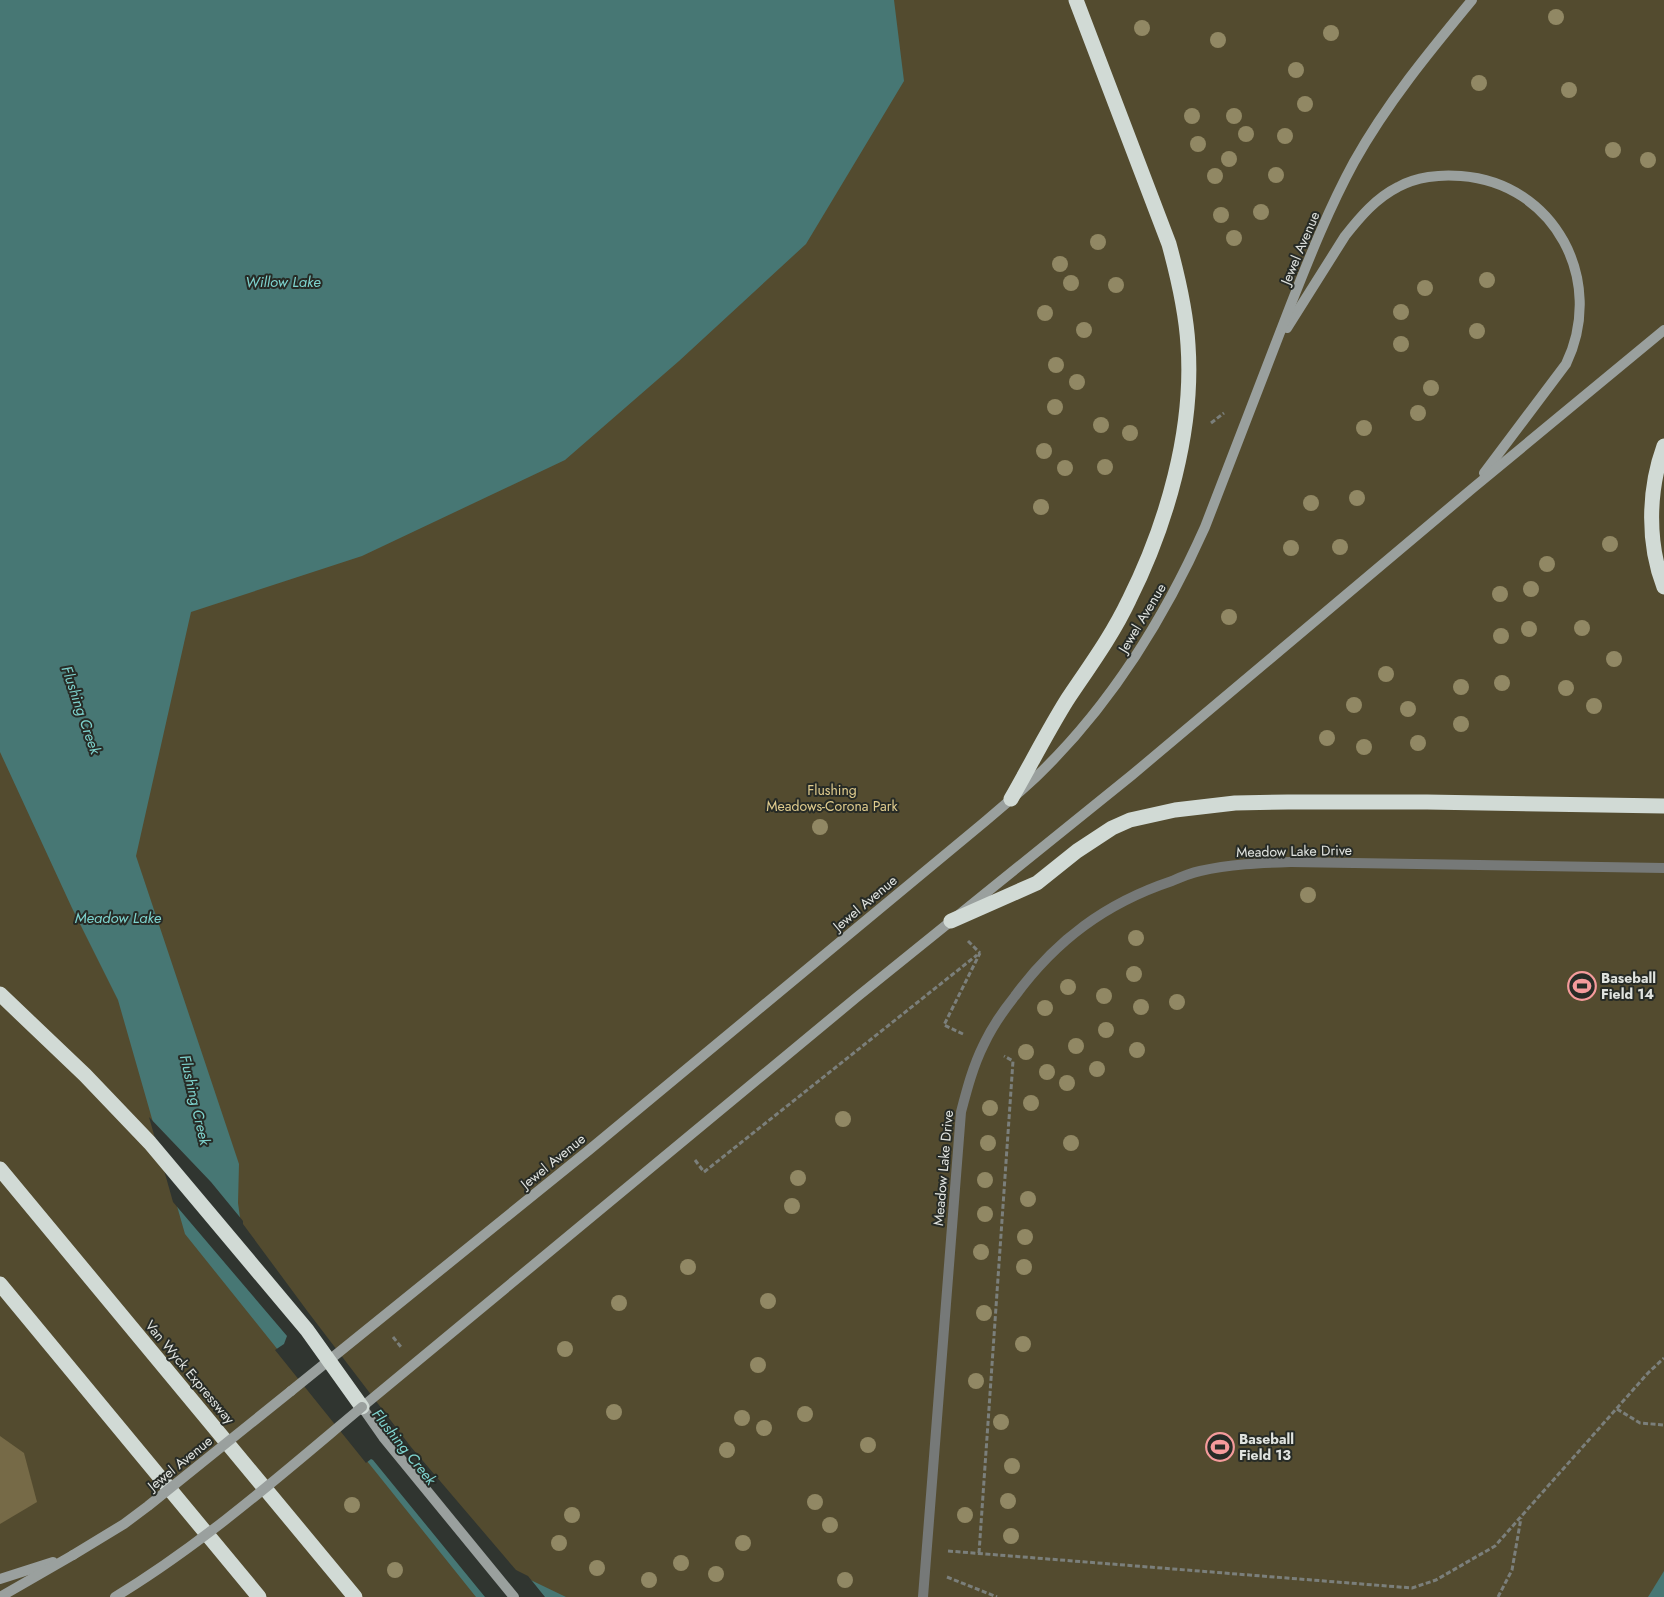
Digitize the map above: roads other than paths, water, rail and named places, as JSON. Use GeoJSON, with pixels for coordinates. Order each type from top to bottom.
{"type":"FeatureCollection","features":[{"type":"Feature","properties":{"kind":"highway"},"geometry":{"type":"LineString","coordinates":[[1011,799],[1067,701],[1098,654],[1129,601],[1152,548],[1169,497],[1181,445],[1189,384],[1186,320],[1176,271],[1160,217],[1076,0]]}},
{"type":"Feature","properties":{"kind":"highway"},"geometry":{"type":"LineString","coordinates":[[1664,446],[1656,470],[1651,517],[1656,561],[1664,587]]}},
{"type":"Feature","properties":{"kind":"highway"},"geometry":{"type":"LineString","coordinates":[[951,921],[1037,883],[1077,851],[1112,828],[1130,820],[1182,809],[1235,803],[1288,802],[1664,806]]}},
{"type":"Feature","properties":{"kind":"highway"},"geometry":{"type":"LineString","coordinates":[[0,994],[85,1075],[150,1143],[307,1330],[362,1407]]}},
{"type":"Feature","properties":{"kind":"highway","name":"Van Wyck Expressway"},"geometry":{"type":"LineString","coordinates":[[0,1169],[355,1597]]}},
{"type":"Feature","properties":{"kind":"highway"},"geometry":{"type":"LineString","coordinates":[[0,1284],[259,1597]]}},
{"type":"Feature","properties":{"kind":"street","name":"Jewel Avenue"},"geometry":{"type":"LineString","coordinates":[[0,1596],[73,1556],[148,1506],[589,1150],[1011,799],[1037,775],[1090,718],[1134,659],[1190,561],[1314,248],[1336,198],[1354,164],[1389,106],[1408,79],[1472,0]]}},
{"type":"Feature","properties":{"kind":"street"},"geometry":{"type":"LineString","coordinates":[[1273,349],[1345,236],[1369,208],[1399,186],[1430,176],[1468,176],[1485,179],[1500,185],[1527,200],[1552,224],[1562,238],[1575,266],[1580,298],[1578,333],[1574,348],[1566,364],[1473,488]]}},
{"type":"Feature","properties":{"kind":"street"},"geometry":{"type":"LineString","coordinates":[[115,1597],[160,1568],[239,1510],[681,1141],[1132,775],[1664,330]]}},
{"type":"Feature","properties":{"kind":"street","name":"Meadow Lake Drive"},"geometry":{"type":"LineString","coordinates":[[923,1597],[961,1112],[971,1075],[984,1044],[1003,1012],[1028,978],[1055,948],[1085,924],[1118,903],[1155,886],[1200,871],[1246,864],[1291,862],[1664,868]]}},
{"type":"Feature","properties":{"kind":"street"},"geometry":{"type":"LineString","coordinates":[[362,1407],[383,1437],[514,1597]]}},
{"type":"Feature","properties":{"kind":"street"},"geometry":{"type":"LineString","coordinates":[[0,1579],[73,1556]]}},
{"type":"Feature","properties":{"kind":"water","name":"Willow Lake"},"geometry":{"type":"Polygon","coordinates":[[[0,0],[894,0],[904,81],[806,244],[679,361],[565,460],[362,556],[191,612],[136,856],[239,1164],[238,1203],[241,1225],[398,1434],[514,1572],[566,1597],[476,1597],[185,1234],[118,1000],[72,908],[0,752],[0,0]]]}},
{"type":"Feature","properties":{"kind":"water"},"geometry":{"type":"Polygon","coordinates":[[[1664,1571],[1664,1597],[1648,1597],[1664,1571]]]}},
{"type":"Feature","properties":{"kind":"place","name":"Baseball Field 14"},"geometry":{"type":"Point","coordinates":[1582,986]}},
{"type":"Feature","properties":{"kind":"place","name":"Baseball Field 13"},"geometry":{"type":"Point","coordinates":[1220,1447]}},
{"type":"Feature","properties":{"kind":"water label","name":"Flushing Creek"},"geometry":{"type":"Point","coordinates":[81,710]}},
{"type":"Feature","properties":{"kind":"water label","name":"Meadow Lake"},"geometry":{"type":"Point","coordinates":[118,918]}},
{"type":"Feature","properties":{"kind":"water label","name":"Flushing Creek"},"geometry":{"type":"Point","coordinates":[195,1100]}},
{"type":"Feature","properties":{"kind":"water label","name":"Flushing Creek"},"geometry":{"type":"Point","coordinates":[404,1447]}},
{"type":"Feature","properties":{"kind":"park label","name":"Flushing Meadows-Corona Park"},"geometry":{"type":"Point","coordinates":[832,798]}}]}
